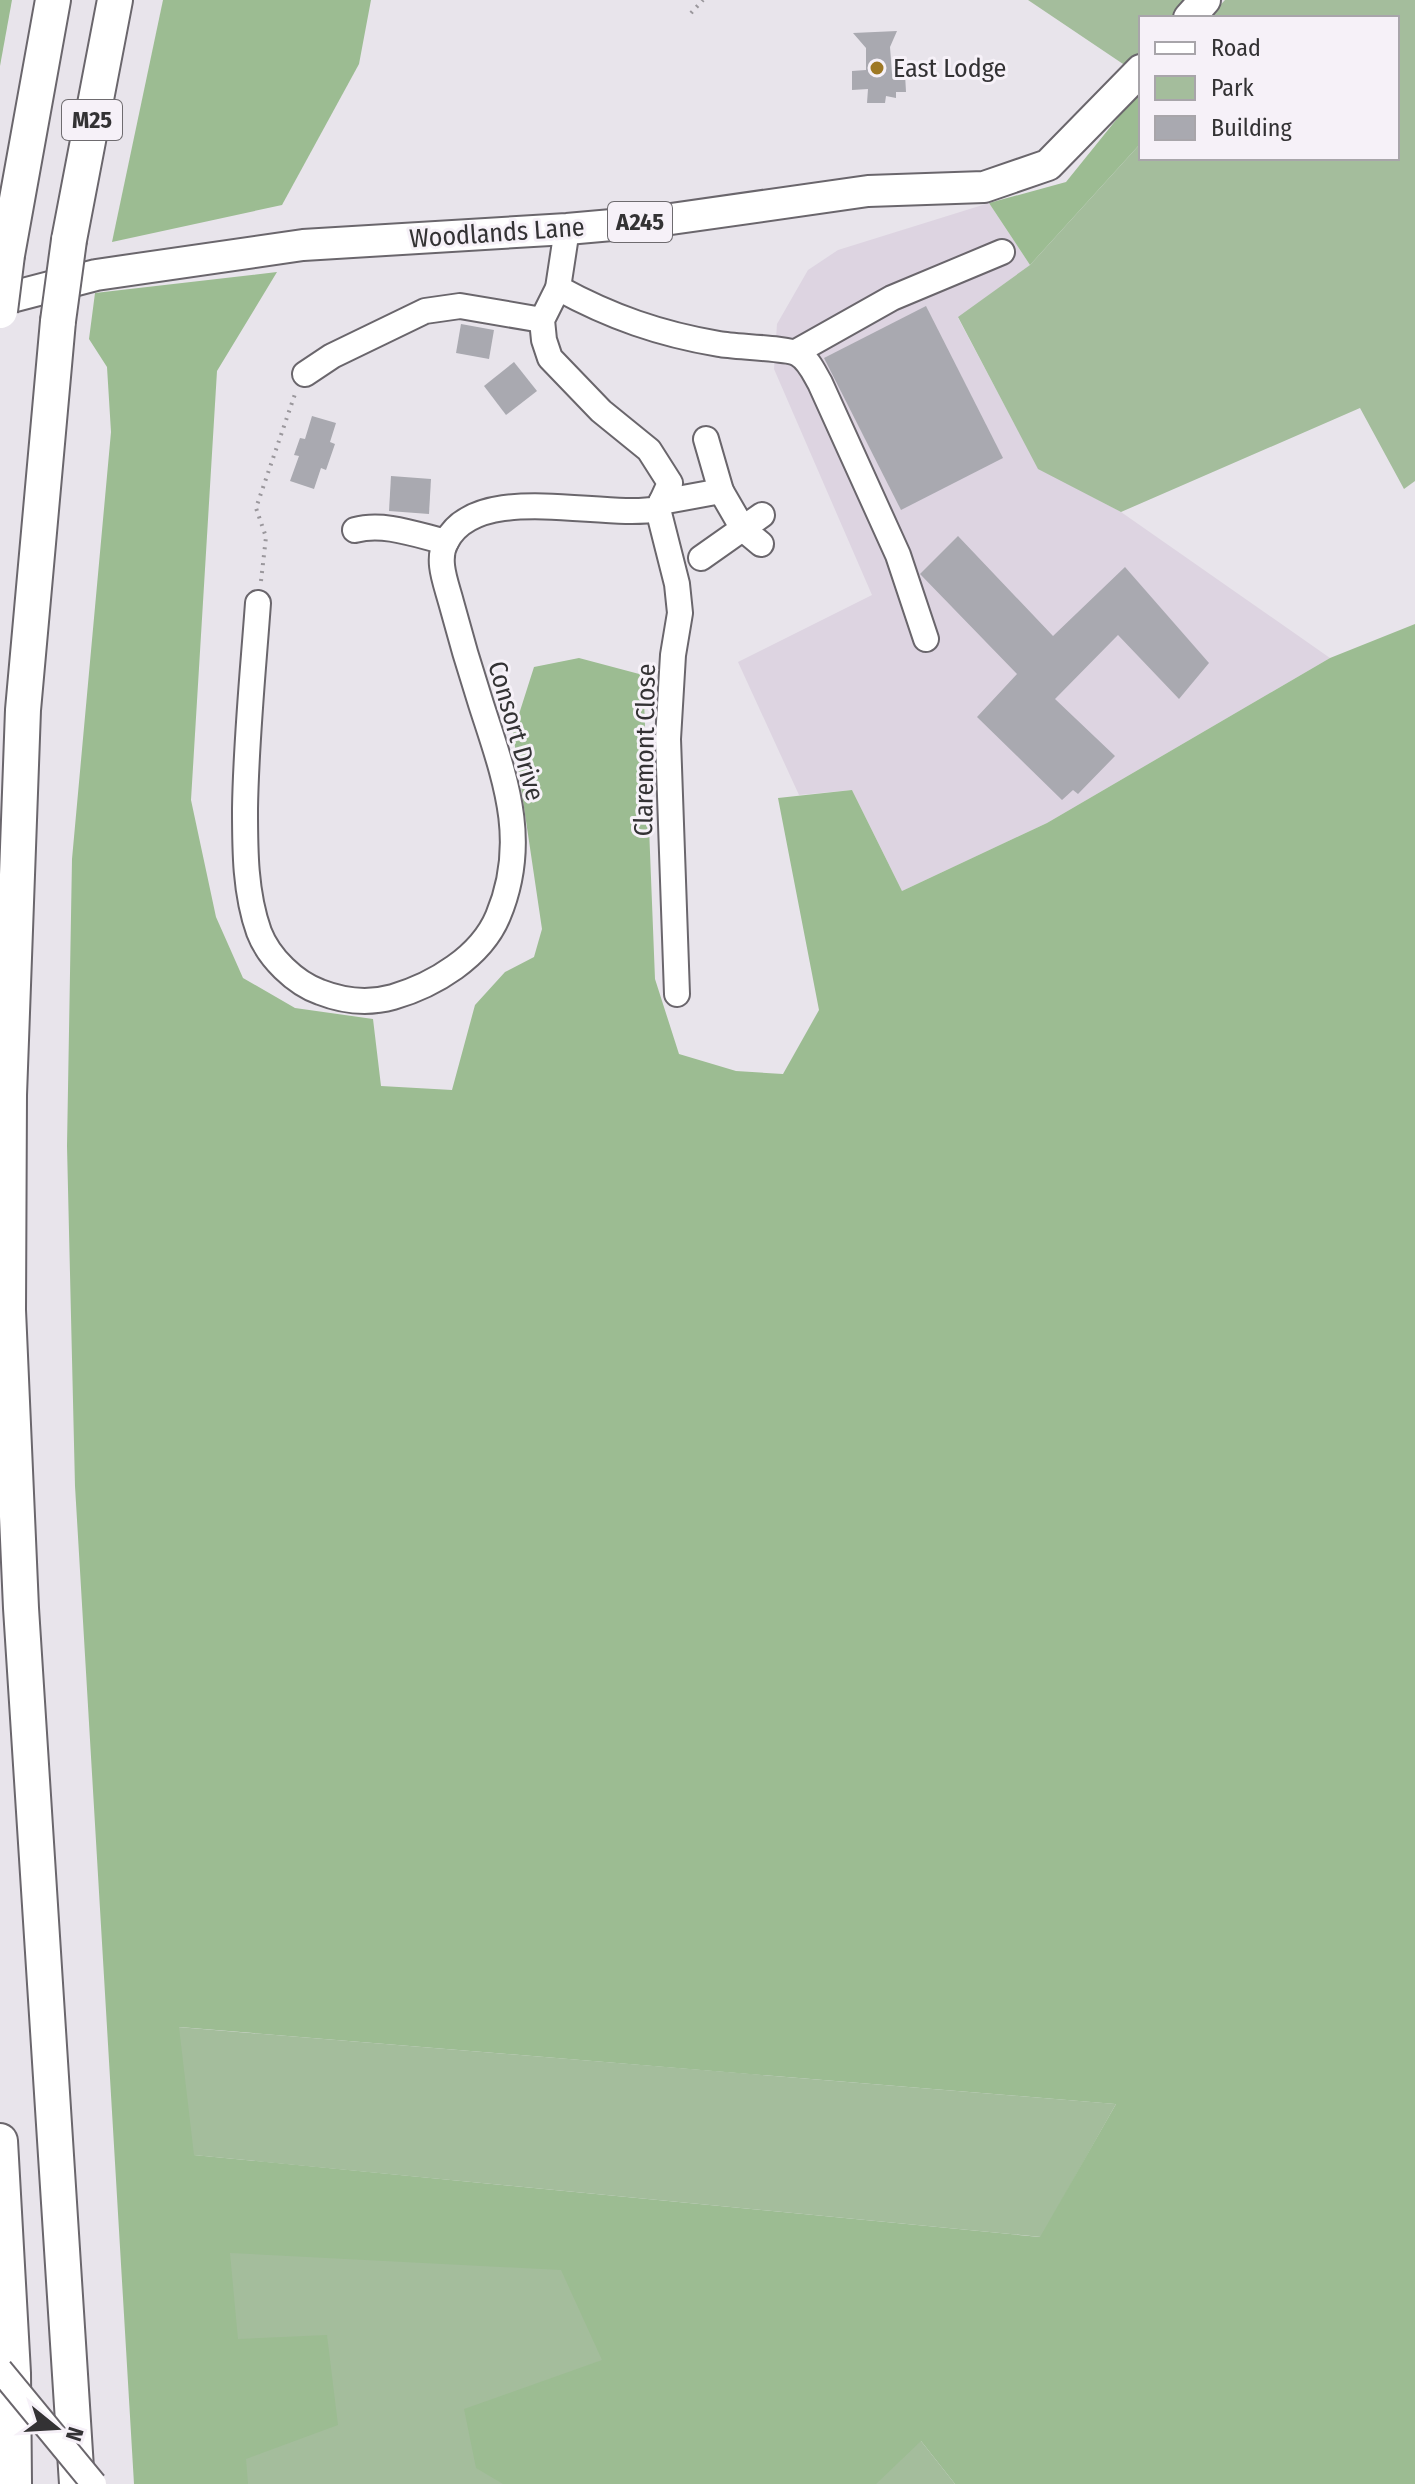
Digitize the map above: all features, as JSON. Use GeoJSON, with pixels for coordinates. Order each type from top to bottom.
{"type":"FeatureCollection","features":[{"type":"Feature","properties":{"kind":"highway","name":"M25"},"geometry":{"type":"LineString","coordinates":[[0,311],[7,255],[53,0]]}},
{"type":"Feature","properties":{"kind":"highway","name":"M25"},"geometry":{"type":"LineString","coordinates":[[77,2484],[21,1608],[8,1310],[9,1095],[23,710],[58,321],[69,240],[115,0]]}},
{"type":"Feature","properties":{"kind":"highway"},"geometry":{"type":"LineString","coordinates":[[0,2141],[13,2373],[14,2484]]}},
{"type":"Feature","properties":{"kind":"main road"},"geometry":{"type":"LineString","coordinates":[[1191,16],[1205,0]]}},
{"type":"Feature","properties":{"kind":"main road","name":"Woodlands Lane"},"geometry":{"type":"LineString","coordinates":[[0,300],[96,275],[311,244],[567,229],[657,221],[868,191],[984,187],[1048,165],[1139,72]]}},
{"type":"Feature","properties":{"kind":"street"},"geometry":{"type":"LineString","coordinates":[[567,229],[558,288],[542,320],[544,340],[550,358],[601,411],[649,450],[670,483],[659,505]]}},
{"type":"Feature","properties":{"kind":"street"},"geometry":{"type":"LineString","coordinates":[[558,288],[634,325],[727,345],[796,352],[892,298],[1002,252]]}},
{"type":"Feature","properties":{"kind":"street"},"geometry":{"type":"LineString","coordinates":[[305,374],[332,356],[425,311],[460,306],[542,320]]}},
{"type":"Feature","properties":{"kind":"street"},"geometry":{"type":"LineString","coordinates":[[796,352],[809,364],[827,396],[898,555],[926,639]]}},
{"type":"Feature","properties":{"kind":"street"},"geometry":{"type":"LineString","coordinates":[[701,558],[755,529],[721,491],[706,439]]}},
{"type":"Feature","properties":{"kind":"street"},"geometry":{"type":"LineString","coordinates":[[355,530],[388,528],[446,542],[456,526],[478,514],[557,505],[639,512],[721,491]]}},
{"type":"Feature","properties":{"kind":"street","name":"Claremont Close"},"geometry":{"type":"LineString","coordinates":[[659,505],[677,584],[680,613],[673,655],[668,739],[677,994]]}},
{"type":"Feature","properties":{"kind":"street","name":"Consort Drive"},"geometry":{"type":"LineString","coordinates":[[258,603],[246,777],[245,844],[249,887],[260,936],[287,973],[309,988],[341,1000],[381,1000],[408,992],[436,981],[480,944],[498,918],[509,882],[514,847],[512,810],[504,771],[445,580],[441,555],[446,542]]}},
{"type":"Feature","properties":{"kind":"street"},"geometry":{"type":"LineString","coordinates":[[0,2370],[94,2484]]}},
{"type":"Feature","properties":{"kind":"path"},"geometry":{"type":"LineString","coordinates":[[691,13],[703,0]]}},
{"type":"Feature","properties":{"kind":"path"},"geometry":{"type":"LineString","coordinates":[[258,603],[266,537],[256,508],[299,383],[305,374]]}},
{"type":"Feature","properties":{"kind":"shaded area"},"geometry":{"type":"Polygon","coordinates":[[[989,203],[1030,265],[958,318],[1038,468],[1121,512],[1330,658],[1047,823],[902,891],[852,790],[799,795],[738,662],[872,595],[774,369],[777,324],[808,270],[838,250],[989,203]]]}},
{"type":"Feature","properties":{"kind":"green space"},"geometry":{"type":"Polygon","coordinates":[[[0,0],[12,0],[0,66],[0,0]]]}},
{"type":"Feature","properties":{"kind":"green space"},"geometry":{"type":"Polygon","coordinates":[[[163,0],[371,0],[359,64],[282,205],[112,242],[163,0]]]}},
{"type":"Feature","properties":{"kind":"green space"},"geometry":{"type":"Polygon","coordinates":[[[1028,0],[1192,0],[1177,16],[1139,16],[1139,57],[1129,68],[1028,0]]]}},
{"type":"Feature","properties":{"kind":"green space"},"geometry":{"type":"Polygon","coordinates":[[[1225,0],[1415,0],[1415,481],[1404,489],[1360,408],[1121,512],[1038,469],[958,317],[1030,265],[1139,145],[1139,160],[1399,160],[1399,16],[1210,16],[1225,0]]]}},
{"type":"Feature","properties":{"kind":"green space"},"geometry":{"type":"Polygon","coordinates":[[[1139,91],[1139,145],[1030,265],[989,203],[1066,182],[1139,91]]]}},
{"type":"Feature","properties":{"kind":"green space"},"geometry":{"type":"Polygon","coordinates":[[[277,272],[217,371],[191,800],[216,917],[243,978],[295,1008],[373,1019],[381,1086],[452,1090],[475,1005],[505,972],[534,957],[542,929],[513,733],[534,667],[579,658],[643,675],[655,979],[679,1054],[736,1071],[783,1074],[819,1010],[778,798],[852,790],[902,891],[1047,823],[1330,658],[1415,624],[1415,2484],[955,2484],[921,2441],[876,2484],[503,2484],[476,2468],[464,2409],[602,2360],[561,2270],[230,2253],[238,2339],[327,2335],[338,2425],[246,2459],[248,2484],[134,2484],[75,1486],[67,1146],[72,859],[111,432],[107,367],[89,339],[95,293],[277,272]],[[179,2027],[194,2155],[1040,2237],[1116,2104],[179,2027]]]}},
{"type":"Feature","properties":{"kind":"green space"},"geometry":{"type":"Polygon","coordinates":[[[178,2027],[1116,2104],[1041,2237],[193,2155],[178,2027]]]}},
{"type":"Feature","properties":{"kind":"green space"},"geometry":{"type":"Polygon","coordinates":[[[589,2237],[921,2441],[955,2484],[198,2484],[201,2250],[589,2237]]]}},
{"type":"Feature","properties":{"kind":"building","name":"East Lodge"},"geometry":{"type":"Polygon","coordinates":[[[897,31],[890,47],[892,74],[905,74],[906,92],[896,92],[896,98],[886,96],[885,103],[867,103],[868,89],[852,90],[852,71],[866,70],[866,48],[853,33],[897,31]]]}},
{"type":"Feature","properties":{"kind":"building"},"geometry":{"type":"Polygon","coordinates":[[[926,306],[1003,458],[901,510],[824,358],[926,306]]]}},
{"type":"Feature","properties":{"kind":"building"},"geometry":{"type":"Polygon","coordinates":[[[461,324],[494,330],[489,359],[456,353],[461,324]]]}},
{"type":"Feature","properties":{"kind":"building"},"geometry":{"type":"Polygon","coordinates":[[[514,362],[537,391],[506,415],[484,386],[514,362]]]}},
{"type":"Feature","properties":{"kind":"building"},"geometry":{"type":"Polygon","coordinates":[[[312,416],[336,423],[330,442],[335,444],[326,470],[321,468],[314,489],[290,481],[299,456],[294,455],[300,438],[305,439],[312,416]]]}},
{"type":"Feature","properties":{"kind":"building"},"geometry":{"type":"Polygon","coordinates":[[[391,476],[431,479],[429,514],[389,511],[391,476]]]}},
{"type":"Feature","properties":{"kind":"building"},"geometry":{"type":"Polygon","coordinates":[[[958,536],[1053,636],[1125,567],[1209,663],[1179,699],[1118,635],[1055,699],[1115,756],[1078,794],[1073,790],[1062,800],[977,717],[1017,674],[920,574],[958,536]]]}},
{"type":"Feature","properties":{"kind":"place","name":"East Lodge"},"geometry":{"type":"Point","coordinates":[877,68]}}]}
